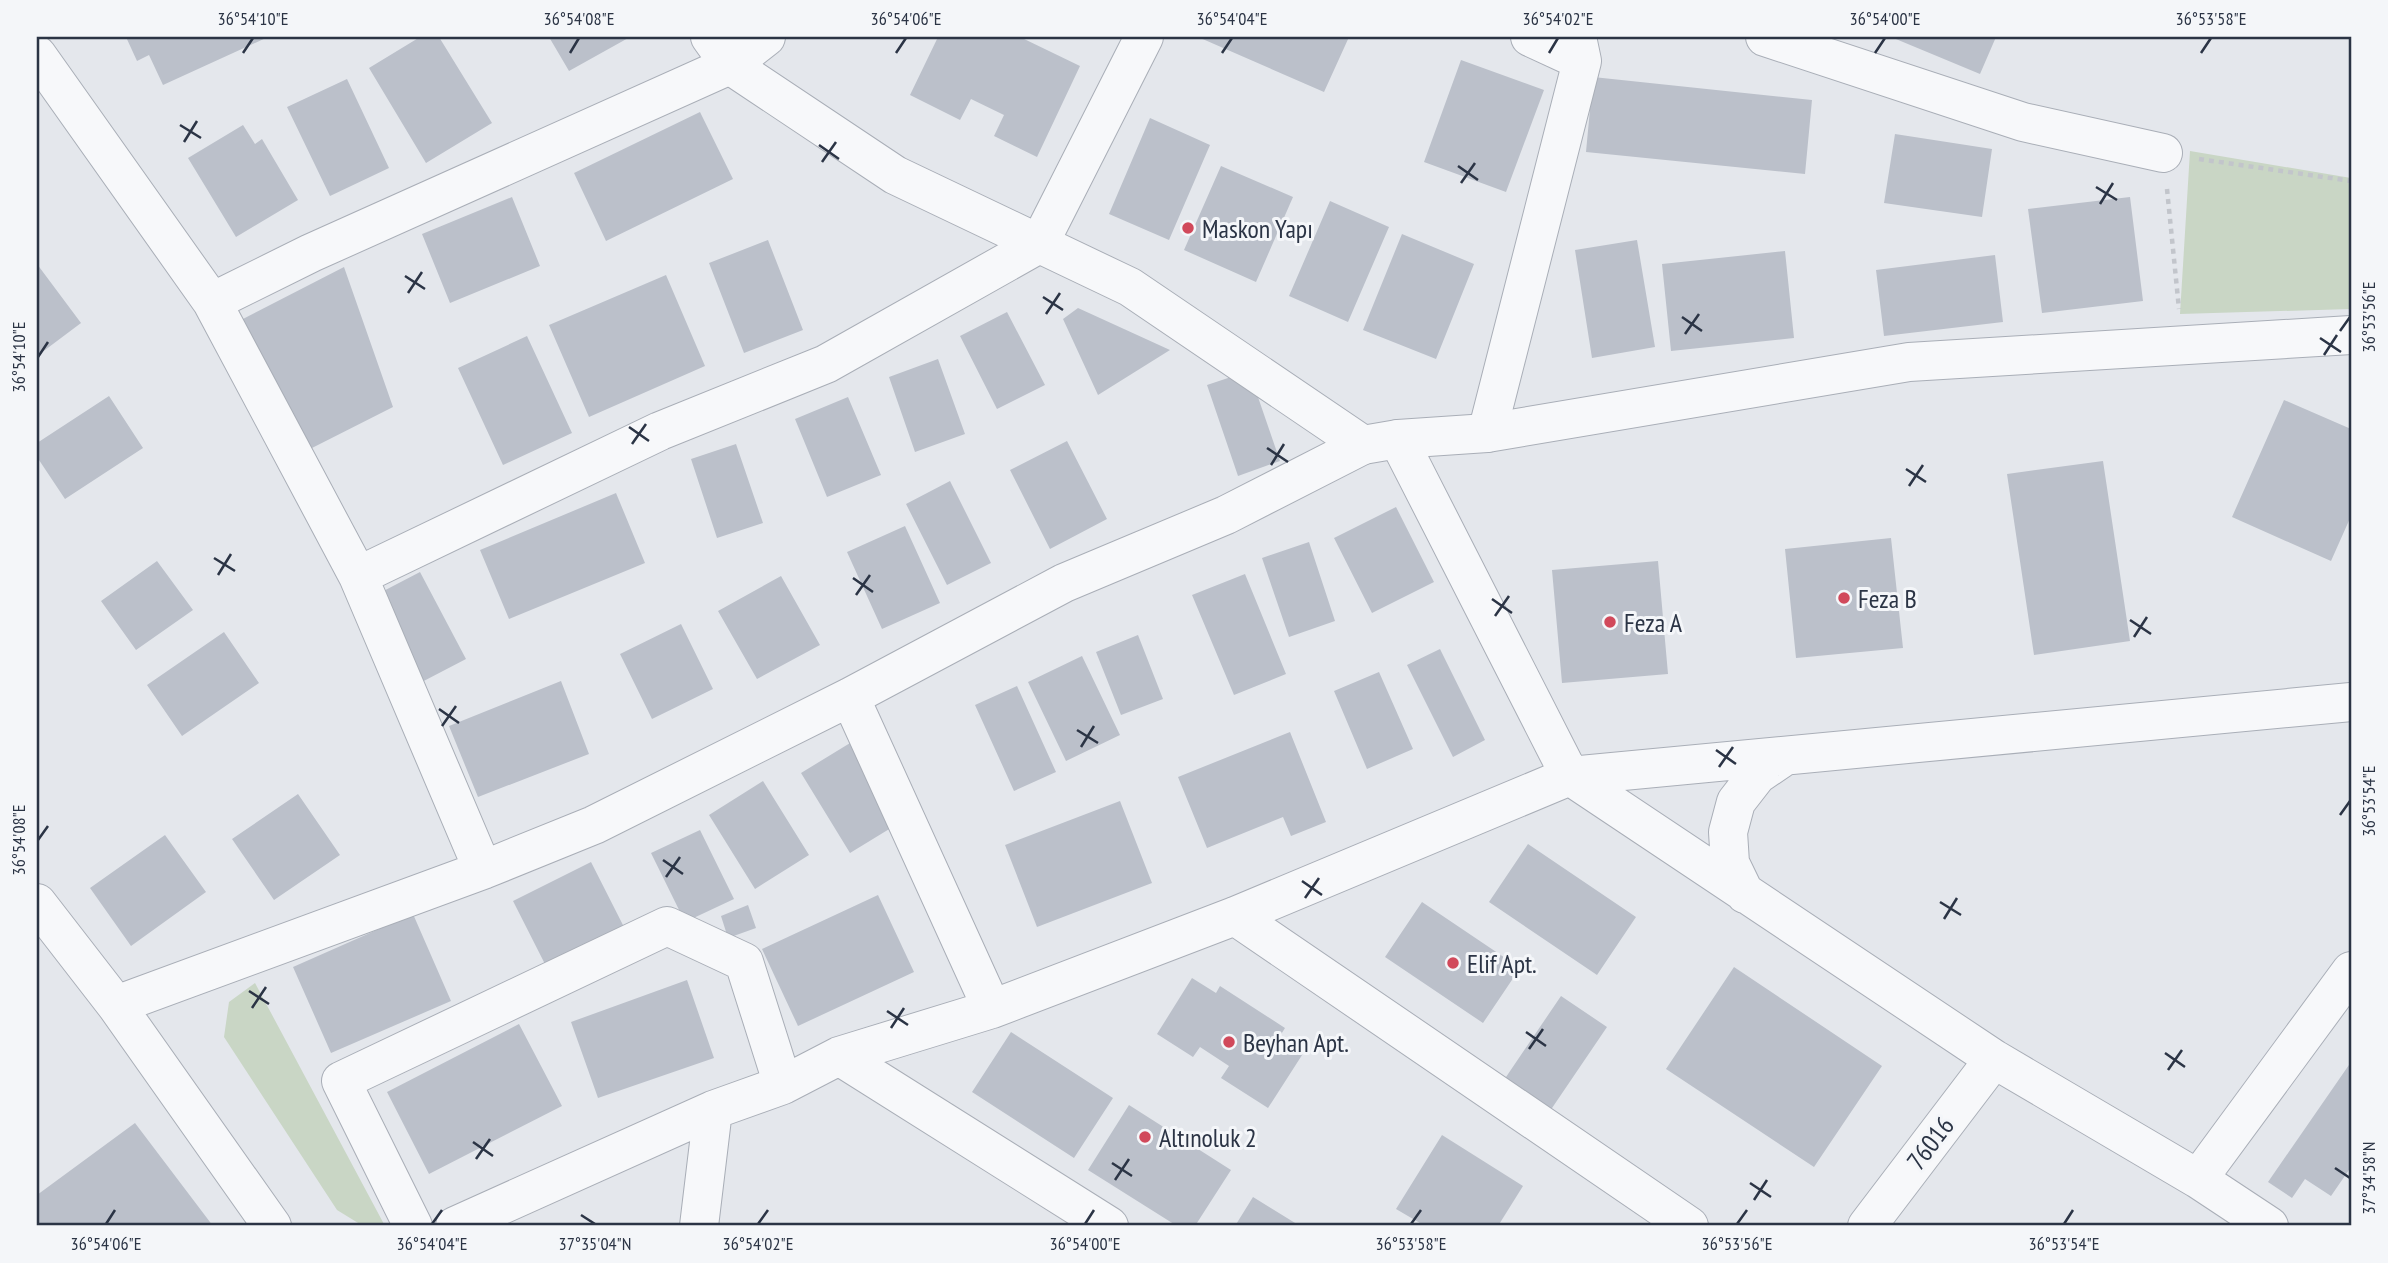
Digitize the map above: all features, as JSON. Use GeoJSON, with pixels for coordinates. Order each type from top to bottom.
{"type":"FeatureCollection","features":[{"type":"Feature","properties":{"kind":"street"},"geometry":{"type":"LineString","coordinates":[[37,43],[39,37]]}},
{"type":"Feature","properties":{"kind":"street"},"geometry":{"type":"LineString","coordinates":[[212,302],[720,51],[766,37]]}},
{"type":"Feature","properties":{"kind":"street"},"geometry":{"type":"LineString","coordinates":[[358,576],[660,431],[826,364],[1039,244],[1144,37]]}},
{"type":"Feature","properties":{"kind":"street"},"geometry":{"type":"LineString","coordinates":[[1487,433],[1580,49],[1530,37]]}},
{"type":"Feature","properties":{"kind":"street"},"geometry":{"type":"LineString","coordinates":[[1765,37],[2023,122],[2163,153]]}},
{"type":"Feature","properties":{"kind":"street"},"geometry":{"type":"LineString","coordinates":[[720,51],[895,175],[1130,287],[1380,442],[1570,776],[1994,1059],[2198,1180],[2269,1226]]}},
{"type":"Feature","properties":{"kind":"street"},"geometry":{"type":"LineString","coordinates":[[37,55],[212,302],[358,576],[483,870]]}},
{"type":"Feature","properties":{"kind":"street"},"geometry":{"type":"LineString","coordinates":[[116,1005],[483,870],[594,825],[850,697],[1064,583],[1226,515],[1380,442],[1487,433],[1909,362],[2351,335]]}},
{"type":"Feature","properties":{"kind":"street"},"geometry":{"type":"LineString","coordinates":[[850,697],[992,1009]]}},
{"type":"Feature","properties":{"kind":"street"},"geometry":{"type":"LineString","coordinates":[[455,1226],[713,1110],[783,1084],[839,1056],[992,1009],[1235,916],[1570,776],[2351,702]]}},
{"type":"Feature","properties":{"kind":"street"},"geometry":{"type":"LineString","coordinates":[[1745,894],[1730,863],[1728,832],[1736,802],[1757,775],[1785,756]]}},
{"type":"Feature","properties":{"kind":"street"},"geometry":{"type":"LineString","coordinates":[[37,903],[116,1005],[272,1226]]}},
{"type":"Feature","properties":{"kind":"street"},"geometry":{"type":"LineString","coordinates":[[1235,916],[1689,1226]]}},
{"type":"Feature","properties":{"kind":"street"},"geometry":{"type":"LineString","coordinates":[[413,1226],[341,1080],[667,926],[744,962],[783,1084]]}},
{"type":"Feature","properties":{"kind":"street"},"geometry":{"type":"LineString","coordinates":[[2198,1180],[2351,971]]}},
{"type":"Feature","properties":{"kind":"street"},"geometry":{"type":"LineString","coordinates":[[839,1056],[1109,1226]]}},
{"type":"Feature","properties":{"kind":"street","name":"76016"},"geometry":{"type":"LineString","coordinates":[[1867,1226],[1994,1059]]}},
{"type":"Feature","properties":{"kind":"street"},"geometry":{"type":"LineString","coordinates":[[699,1226],[713,1110]]}},
{"type":"Feature","properties":{"kind":"path"},"geometry":{"type":"LineString","coordinates":[[2182,345],[2163,153],[2351,181]]}},
{"type":"Feature","properties":{"kind":"green space"},"geometry":{"type":"Polygon","coordinates":[[[2190,151],[2351,178],[2351,309],[2180,314],[2190,151]]]}},
{"type":"Feature","properties":{"kind":"green space"},"geometry":{"type":"Polygon","coordinates":[[[255,983],[385,1226],[363,1226],[337,1210],[224,1037],[229,1002],[255,983]]]}},
{"type":"Feature","properties":{"kind":"building"},"geometry":{"type":"Polygon","coordinates":[[[126,37],[268,37],[163,85],[149,55],[137,61],[126,37]]]}},
{"type":"Feature","properties":{"kind":"building"},"geometry":{"type":"Polygon","coordinates":[[[420,37],[439,37],[492,123],[426,163],[369,68],[420,37]]]}},
{"type":"Feature","properties":{"kind":"building"},"geometry":{"type":"Polygon","coordinates":[[[549,37],[630,37],[569,71],[549,37]]]}},
{"type":"Feature","properties":{"kind":"building"},"geometry":{"type":"Polygon","coordinates":[[[938,37],[1020,37],[1080,66],[1037,157],[994,136],[1004,115],[971,99],[960,120],[910,95],[938,37]]]}},
{"type":"Feature","properties":{"kind":"building"},"geometry":{"type":"Polygon","coordinates":[[[1198,37],[1349,37],[1324,92],[1198,37]]]}},
{"type":"Feature","properties":{"kind":"building"},"geometry":{"type":"Polygon","coordinates":[[[1891,37],[1996,37],[1980,74],[1891,37]]]}},
{"type":"Feature","properties":{"kind":"building"},"geometry":{"type":"Polygon","coordinates":[[[1461,60],[1544,90],[1506,192],[1424,162],[1461,60]]]}},
{"type":"Feature","properties":{"kind":"building"},"geometry":{"type":"Polygon","coordinates":[[[1593,77],[1812,100],[1805,174],[1586,152],[1593,77]]]}},
{"type":"Feature","properties":{"kind":"building"},"geometry":{"type":"Polygon","coordinates":[[[347,79],[389,168],[330,196],[287,107],[347,79]]]}},
{"type":"Feature","properties":{"kind":"building"},"geometry":{"type":"Polygon","coordinates":[[[700,112],[733,179],[606,241],[574,173],[700,112]]]}},
{"type":"Feature","properties":{"kind":"building"},"geometry":{"type":"Polygon","coordinates":[[[1150,118],[1210,145],[1169,240],[1109,214],[1150,118]]]}},
{"type":"Feature","properties":{"kind":"building"},"geometry":{"type":"Polygon","coordinates":[[[243,125],[255,144],[262,139],[298,200],[236,237],[188,158],[243,125]]]}},
{"type":"Feature","properties":{"kind":"building"},"geometry":{"type":"Polygon","coordinates":[[[1895,134],[1992,149],[1982,217],[1884,203],[1895,134]]]}},
{"type":"Feature","properties":{"kind":"building"},"geometry":{"type":"Polygon","coordinates":[[[1221,166],[1293,197],[1256,282],[1184,250],[1221,166]]]}},
{"type":"Feature","properties":{"kind":"building"},"geometry":{"type":"Polygon","coordinates":[[[512,197],[540,266],[450,303],[422,234],[512,197]]]}},
{"type":"Feature","properties":{"kind":"building"},"geometry":{"type":"Polygon","coordinates":[[[2130,197],[2143,301],[2042,313],[2028,209],[2130,197]]]}},
{"type":"Feature","properties":{"kind":"building"},"geometry":{"type":"Polygon","coordinates":[[[1330,201],[1389,227],[1348,322],[1289,296],[1330,201]]]}},
{"type":"Feature","properties":{"kind":"building"},"geometry":{"type":"Polygon","coordinates":[[[1402,234],[1474,264],[1436,359],[1363,330],[1402,234]]]}},
{"type":"Feature","properties":{"kind":"building"},"geometry":{"type":"Polygon","coordinates":[[[768,240],[803,330],[744,353],[709,263],[768,240]]]}},
{"type":"Feature","properties":{"kind":"building"},"geometry":{"type":"Polygon","coordinates":[[[1637,240],[1655,347],[1592,358],[1575,250],[1637,240]]]}},
{"type":"Feature","properties":{"kind":"building"},"geometry":{"type":"Polygon","coordinates":[[[1785,251],[1794,338],[1671,351],[1662,264],[1785,251]]]}},
{"type":"Feature","properties":{"kind":"building"},"geometry":{"type":"Polygon","coordinates":[[[1995,255],[2003,322],[1884,336],[1876,270],[1995,255]]]}},
{"type":"Feature","properties":{"kind":"building"},"geometry":{"type":"Polygon","coordinates":[[[37,264],[81,323],[37,356],[37,264]]]}},
{"type":"Feature","properties":{"kind":"building"},"geometry":{"type":"Polygon","coordinates":[[[344,267],[393,407],[310,449],[241,320],[344,267]]]}},
{"type":"Feature","properties":{"kind":"building"},"geometry":{"type":"Polygon","coordinates":[[[666,275],[705,366],[589,417],[549,325],[666,275]]]}},
{"type":"Feature","properties":{"kind":"building"},"geometry":{"type":"Polygon","coordinates":[[[1078,308],[1170,350],[1098,395],[1063,319],[1078,308]]]}},
{"type":"Feature","properties":{"kind":"building"},"geometry":{"type":"Polygon","coordinates":[[[1007,312],[1045,385],[997,409],[960,336],[1007,312]]]}},
{"type":"Feature","properties":{"kind":"building"},"geometry":{"type":"Polygon","coordinates":[[[527,336],[572,433],[503,465],[458,368],[527,336]]]}},
{"type":"Feature","properties":{"kind":"building"},"geometry":{"type":"Polygon","coordinates":[[[938,359],[965,434],[915,452],[889,377],[938,359]]]}},
{"type":"Feature","properties":{"kind":"building"},"geometry":{"type":"Polygon","coordinates":[[[1249,371],[1280,461],[1238,476],[1207,385],[1249,371]]]}},
{"type":"Feature","properties":{"kind":"building"},"geometry":{"type":"Polygon","coordinates":[[[109,396],[143,448],[65,499],[37,457],[37,443],[109,396]]]}},
{"type":"Feature","properties":{"kind":"building"},"geometry":{"type":"Polygon","coordinates":[[[848,397],[881,475],[827,497],[795,419],[848,397]]]}},
{"type":"Feature","properties":{"kind":"building"},"geometry":{"type":"Polygon","coordinates":[[[2284,400],[2351,429],[2351,516],[2331,561],[2232,517],[2284,400]]]}},
{"type":"Feature","properties":{"kind":"building"},"geometry":{"type":"Polygon","coordinates":[[[1067,441],[1107,519],[1050,549],[1010,470],[1067,441]]]}},
{"type":"Feature","properties":{"kind":"building"},"geometry":{"type":"Polygon","coordinates":[[[736,444],[763,523],[717,538],[691,459],[736,444]]]}},
{"type":"Feature","properties":{"kind":"building"},"geometry":{"type":"Polygon","coordinates":[[[2103,461],[2130,641],[2034,655],[2007,474],[2103,461]]]}},
{"type":"Feature","properties":{"kind":"building"},"geometry":{"type":"Polygon","coordinates":[[[950,481],[991,563],[947,585],[906,504],[950,481]]]}},
{"type":"Feature","properties":{"kind":"building"},"geometry":{"type":"Polygon","coordinates":[[[616,493],[645,563],[509,619],[480,550],[616,493]]]}},
{"type":"Feature","properties":{"kind":"building"},"geometry":{"type":"Polygon","coordinates":[[[1396,507],[1434,582],[1372,613],[1334,538],[1396,507]]]}},
{"type":"Feature","properties":{"kind":"building"},"geometry":{"type":"Polygon","coordinates":[[[905,526],[940,603],[882,629],[847,552],[905,526]]]}},
{"type":"Feature","properties":{"kind":"building","name":"Feza B"},"geometry":{"type":"Polygon","coordinates":[[[1891,538],[1903,648],[1796,658],[1785,549],[1891,538]]]}},
{"type":"Feature","properties":{"kind":"building"},"geometry":{"type":"Polygon","coordinates":[[[1309,542],[1335,621],[1289,637],[1262,558],[1309,542]]]}},
{"type":"Feature","properties":{"kind":"building"},"geometry":{"type":"Polygon","coordinates":[[[157,561],[193,610],[136,650],[101,601],[157,561]]]}},
{"type":"Feature","properties":{"kind":"building","name":"Feza A"},"geometry":{"type":"Polygon","coordinates":[[[1658,561],[1668,674],[1562,683],[1552,570],[1658,561]]]}},
{"type":"Feature","properties":{"kind":"building"},"geometry":{"type":"Polygon","coordinates":[[[420,572],[466,659],[418,684],[372,597],[420,572]]]}},
{"type":"Feature","properties":{"kind":"building"},"geometry":{"type":"Polygon","coordinates":[[[1245,574],[1286,674],[1234,695],[1192,595],[1245,574]]]}},
{"type":"Feature","properties":{"kind":"building"},"geometry":{"type":"Polygon","coordinates":[[[781,576],[820,645],[757,679],[718,611],[781,576]]]}},
{"type":"Feature","properties":{"kind":"building"},"geometry":{"type":"Polygon","coordinates":[[[681,624],[713,689],[652,719],[620,654],[681,624]]]}},
{"type":"Feature","properties":{"kind":"building"},"geometry":{"type":"Polygon","coordinates":[[[224,632],[259,683],[182,736],[147,685],[224,632]]]}},
{"type":"Feature","properties":{"kind":"building"},"geometry":{"type":"Polygon","coordinates":[[[1138,635],[1163,699],[1121,715],[1096,652],[1138,635]]]}},
{"type":"Feature","properties":{"kind":"building"},"geometry":{"type":"Polygon","coordinates":[[[1440,649],[1485,740],[1453,757],[1407,665],[1440,649]]]}},
{"type":"Feature","properties":{"kind":"building"},"geometry":{"type":"Polygon","coordinates":[[[1082,656],[1120,735],[1066,761],[1028,682],[1082,656]]]}},
{"type":"Feature","properties":{"kind":"building"},"geometry":{"type":"Polygon","coordinates":[[[1379,672],[1413,749],[1367,769],[1334,691],[1379,672]]]}},
{"type":"Feature","properties":{"kind":"building"},"geometry":{"type":"Polygon","coordinates":[[[561,681],[589,754],[478,797],[449,726],[561,681]]]}},
{"type":"Feature","properties":{"kind":"building"},"geometry":{"type":"Polygon","coordinates":[[[1017,686],[1056,772],[1014,791],[975,705],[1017,686]]]}},
{"type":"Feature","properties":{"kind":"building"},"geometry":{"type":"Polygon","coordinates":[[[1290,732],[1326,822],[1291,836],[1283,817],[1207,848],[1178,777],[1290,732]]]}},
{"type":"Feature","properties":{"kind":"building"},"geometry":{"type":"Polygon","coordinates":[[[855,740],[904,820],[850,853],[801,773],[855,740]]]}},
{"type":"Feature","properties":{"kind":"building"},"geometry":{"type":"Polygon","coordinates":[[[763,781],[809,855],[755,889],[709,815],[763,781]]]}},
{"type":"Feature","properties":{"kind":"building"},"geometry":{"type":"Polygon","coordinates":[[[298,794],[340,855],[274,900],[232,839],[298,794]]]}},
{"type":"Feature","properties":{"kind":"building"},"geometry":{"type":"Polygon","coordinates":[[[1120,801],[1152,883],[1037,927],[1005,845],[1120,801]]]}},
{"type":"Feature","properties":{"kind":"building"},"geometry":{"type":"Polygon","coordinates":[[[700,830],[734,899],[685,922],[651,853],[700,830]]]}},
{"type":"Feature","properties":{"kind":"building"},"geometry":{"type":"Polygon","coordinates":[[[165,835],[206,892],[131,946],[90,888],[165,835]]]}},
{"type":"Feature","properties":{"kind":"building"},"geometry":{"type":"Polygon","coordinates":[[[1528,844],[1636,917],[1597,975],[1489,902],[1528,844]]]}},
{"type":"Feature","properties":{"kind":"building"},"geometry":{"type":"Polygon","coordinates":[[[591,862],[626,931],[548,970],[513,901],[591,862]]]}},
{"type":"Feature","properties":{"kind":"building"},"geometry":{"type":"Polygon","coordinates":[[[878,895],[914,972],[798,1026],[762,949],[878,895]]]}},
{"type":"Feature","properties":{"kind":"building","name":"Elif Apt."},"geometry":{"type":"Polygon","coordinates":[[[1422,902],[1520,968],[1483,1023],[1385,957],[1422,902]]]}},
{"type":"Feature","properties":{"kind":"building"},"geometry":{"type":"Polygon","coordinates":[[[748,905],[756,928],[728,938],[721,916],[748,905]]]}},
{"type":"Feature","properties":{"kind":"building"},"geometry":{"type":"Polygon","coordinates":[[[413,914],[451,1001],[331,1053],[293,967],[413,914]]]}},
{"type":"Feature","properties":{"kind":"building"},"geometry":{"type":"Polygon","coordinates":[[[1734,967],[1882,1066],[1814,1167],[1666,1069],[1734,967]]]}},
{"type":"Feature","properties":{"kind":"building","name":"Beyhan Apt."},"geometry":{"type":"Polygon","coordinates":[[[1192,978],[1216,993],[1220,986],[1285,1028],[1280,1036],[1304,1052],[1268,1108],[1221,1078],[1229,1066],[1200,1047],[1193,1057],[1157,1034],[1192,978]]]}},
{"type":"Feature","properties":{"kind":"building"},"geometry":{"type":"Polygon","coordinates":[[[687,980],[714,1058],[598,1098],[571,1022],[687,980]]]}},
{"type":"Feature","properties":{"kind":"building"},"geometry":{"type":"Polygon","coordinates":[[[1561,996],[1607,1027],[1550,1111],[1504,1080],[1561,996]]]}},
{"type":"Feature","properties":{"kind":"building"},"geometry":{"type":"Polygon","coordinates":[[[519,1024],[562,1106],[429,1174],[387,1092],[519,1024]]]}},
{"type":"Feature","properties":{"kind":"building"},"geometry":{"type":"Polygon","coordinates":[[[1011,1032],[1113,1098],[1074,1158],[972,1092],[1011,1032]]]}},
{"type":"Feature","properties":{"kind":"building"},"geometry":{"type":"Polygon","coordinates":[[[2351,1062],[2351,1167],[2331,1196],[2305,1179],[2292,1198],[2268,1182],[2351,1062]]]}},
{"type":"Feature","properties":{"kind":"building","name":"Altınoluk 2"},"geometry":{"type":"Polygon","coordinates":[[[1129,1105],[1231,1170],[1195,1226],[1177,1226],[1088,1170],[1129,1105]]]}},
{"type":"Feature","properties":{"kind":"building"},"geometry":{"type":"Polygon","coordinates":[[[135,1123],[213,1226],[37,1226],[37,1195],[135,1123]]]}},
{"type":"Feature","properties":{"kind":"building"},"geometry":{"type":"Polygon","coordinates":[[[1442,1135],[1523,1186],[1498,1226],[1425,1226],[1396,1209],[1442,1135]]]}},
{"type":"Feature","properties":{"kind":"building"},"geometry":{"type":"Polygon","coordinates":[[[1253,1197],[1300,1226],[1235,1226],[1253,1197]]]}},
{"type":"Feature","properties":{"kind":"place","name":"Maskon Yapı"},"geometry":{"type":"Point","coordinates":[1188,228]}},
{"type":"Feature","properties":{"kind":"place","name":"Feza B"},"geometry":{"type":"Point","coordinates":[1844,598]}},
{"type":"Feature","properties":{"kind":"place","name":"Feza A"},"geometry":{"type":"Point","coordinates":[1610,622]}},
{"type":"Feature","properties":{"kind":"place","name":"Elif Apt."},"geometry":{"type":"Point","coordinates":[1453,963]}},
{"type":"Feature","properties":{"kind":"place","name":"Beyhan Apt."},"geometry":{"type":"Point","coordinates":[1229,1042]}},
{"type":"Feature","properties":{"kind":"place","name":"Altınoluk 2"},"geometry":{"type":"Point","coordinates":[1145,1137]}}]}
